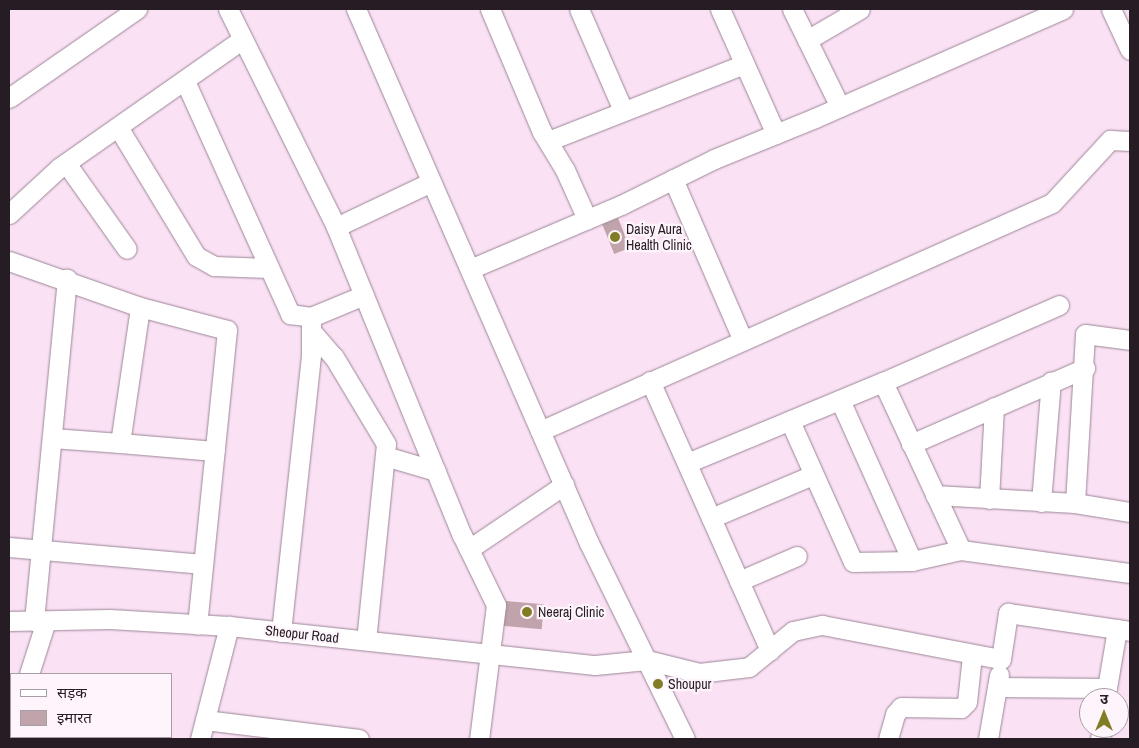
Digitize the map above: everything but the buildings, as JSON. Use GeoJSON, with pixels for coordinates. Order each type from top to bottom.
{"type":"FeatureCollection","features":[{"type":"Feature","properties":{"kind":"street"},"geometry":{"type":"LineString","coordinates":[[9,96],[137,9]]}},
{"type":"Feature","properties":{"kind":"street"},"geometry":{"type":"LineString","coordinates":[[228,9],[336,227],[469,549],[496,605],[479,739]]}},
{"type":"Feature","properties":{"kind":"street"},"geometry":{"type":"LineString","coordinates":[[356,9],[564,484],[647,660],[687,739]]}},
{"type":"Feature","properties":{"kind":"street"},"geometry":{"type":"LineString","coordinates":[[490,9],[548,141],[587,219]]}},
{"type":"Feature","properties":{"kind":"street"},"geometry":{"type":"LineString","coordinates":[[579,9],[623,110]]}},
{"type":"Feature","properties":{"kind":"street"},"geometry":{"type":"LineString","coordinates":[[720,9],[776,134]]}},
{"type":"Feature","properties":{"kind":"street"},"geometry":{"type":"LineString","coordinates":[[792,9],[840,107]]}},
{"type":"Feature","properties":{"kind":"street"},"geometry":{"type":"LineString","coordinates":[[808,40],[860,9]]}},
{"type":"Feature","properties":{"kind":"street"},"geometry":{"type":"LineString","coordinates":[[470,270],[840,107],[1027,16],[1063,9]]}},
{"type":"Feature","properties":{"kind":"street"},"geometry":{"type":"LineString","coordinates":[[1110,9],[1130,50]]}},
{"type":"Feature","properties":{"kind":"street"},"geometry":{"type":"LineString","coordinates":[[9,214],[66,163],[243,39]]}},
{"type":"Feature","properties":{"kind":"street"},"geometry":{"type":"LineString","coordinates":[[548,141],[744,64]]}},
{"type":"Feature","properties":{"kind":"street"},"geometry":{"type":"LineString","coordinates":[[185,81],[290,314],[312,324],[386,444],[366,640]]}},
{"type":"Feature","properties":{"kind":"street"},"geometry":{"type":"LineString","coordinates":[[118,127],[196,256],[214,266],[268,268]]}},
{"type":"Feature","properties":{"kind":"street"},"geometry":{"type":"LineString","coordinates":[[540,431],[1052,202],[1110,140],[1130,140]]}},
{"type":"Feature","properties":{"kind":"street"},"geometry":{"type":"LineString","coordinates":[[66,163],[127,250]]}},
{"type":"Feature","properties":{"kind":"street"},"geometry":{"type":"LineString","coordinates":[[674,179],[743,340]]}},
{"type":"Feature","properties":{"kind":"street"},"geometry":{"type":"LineString","coordinates":[[336,227],[431,182]]}},
{"type":"Feature","properties":{"kind":"street"},"geometry":{"type":"LineString","coordinates":[[9,261],[67,279],[140,307],[227,330],[197,624]]}},
{"type":"Feature","properties":{"kind":"street"},"geometry":{"type":"LineString","coordinates":[[29,673],[40,621],[41,548],[67,279]]}},
{"type":"Feature","properties":{"kind":"street"},"geometry":{"type":"LineString","coordinates":[[312,324],[364,295]]}},
{"type":"Feature","properties":{"kind":"street"},"geometry":{"type":"LineString","coordinates":[[687,463],[883,382],[1060,305]]}},
{"type":"Feature","properties":{"kind":"street"},"geometry":{"type":"LineString","coordinates":[[120,443],[140,307]]}},
{"type":"Feature","properties":{"kind":"street"},"geometry":{"type":"LineString","coordinates":[[281,632],[312,324]]}},
{"type":"Feature","properties":{"kind":"street"},"geometry":{"type":"LineString","coordinates":[[1075,503],[1085,334],[1130,340]]}},
{"type":"Feature","properties":{"kind":"street"},"geometry":{"type":"LineString","coordinates":[[911,444],[1084,368]]}},
{"type":"Feature","properties":{"kind":"street"},"geometry":{"type":"LineString","coordinates":[[1041,502],[1052,381]]}},
{"type":"Feature","properties":{"kind":"street"},"geometry":{"type":"LineString","coordinates":[[650,382],[770,650]]}},
{"type":"Feature","properties":{"kind":"street"},"geometry":{"type":"LineString","coordinates":[[883,382],[961,550]]}},
{"type":"Feature","properties":{"kind":"street"},"geometry":{"type":"LineString","coordinates":[[840,400],[912,561]]}},
{"type":"Feature","properties":{"kind":"street"},"geometry":{"type":"LineString","coordinates":[[988,499],[994,407]]}},
{"type":"Feature","properties":{"kind":"street"},"geometry":{"type":"LineString","coordinates":[[790,421],[854,562],[912,561],[961,550],[1130,573]]}},
{"type":"Feature","properties":{"kind":"street"},"geometry":{"type":"LineString","coordinates":[[52,438],[215,451]]}},
{"type":"Feature","properties":{"kind":"street"},"geometry":{"type":"LineString","coordinates":[[385,456],[436,471]]}},
{"type":"Feature","properties":{"kind":"street"},"geometry":{"type":"LineString","coordinates":[[711,518],[813,475]]}},
{"type":"Feature","properties":{"kind":"street"},"geometry":{"type":"LineString","coordinates":[[469,549],[564,484]]}},
{"type":"Feature","properties":{"kind":"street"},"geometry":{"type":"LineString","coordinates":[[935,495],[1075,503],[1130,512]]}},
{"type":"Feature","properties":{"kind":"street"},"geometry":{"type":"LineString","coordinates":[[9,547],[41,548],[204,564]]}},
{"type":"Feature","properties":{"kind":"street"},"geometry":{"type":"LineString","coordinates":[[739,581],[797,556]]}},
{"type":"Feature","properties":{"kind":"street"},"geometry":{"type":"LineString","coordinates":[[988,739],[1008,613],[1124,630],[1108,688]]}},
{"type":"Feature","properties":{"kind":"street","name":"Sheopur Road"},"geometry":{"type":"LineString","coordinates":[[9,621],[110,619],[228,626],[595,665],[647,660],[699,673],[749,667],[793,632],[822,625],[1001,659]]}},
{"type":"Feature","properties":{"kind":"street"},"geometry":{"type":"LineString","coordinates":[[200,739],[228,626]]}},
{"type":"Feature","properties":{"kind":"street"},"geometry":{"type":"LineString","coordinates":[[888,739],[894,714],[901,707],[961,708],[966,702],[972,655]]}},
{"type":"Feature","properties":{"kind":"street"},"geometry":{"type":"LineString","coordinates":[[997,687],[1079,691]]}},
{"type":"Feature","properties":{"kind":"street"},"geometry":{"type":"LineString","coordinates":[[205,720],[353,739]]}},
{"type":"Feature","properties":{"kind":"place","name":"Daisy Aura Health Clinic"},"geometry":{"type":"Point","coordinates":[615,237]}},
{"type":"Feature","properties":{"kind":"place","name":"Neeraj Clinic"},"geometry":{"type":"Point","coordinates":[527,612]}},
{"type":"Feature","properties":{"kind":"place","name":"Shoupur"},"geometry":{"type":"Point","coordinates":[658,684]}}]}
